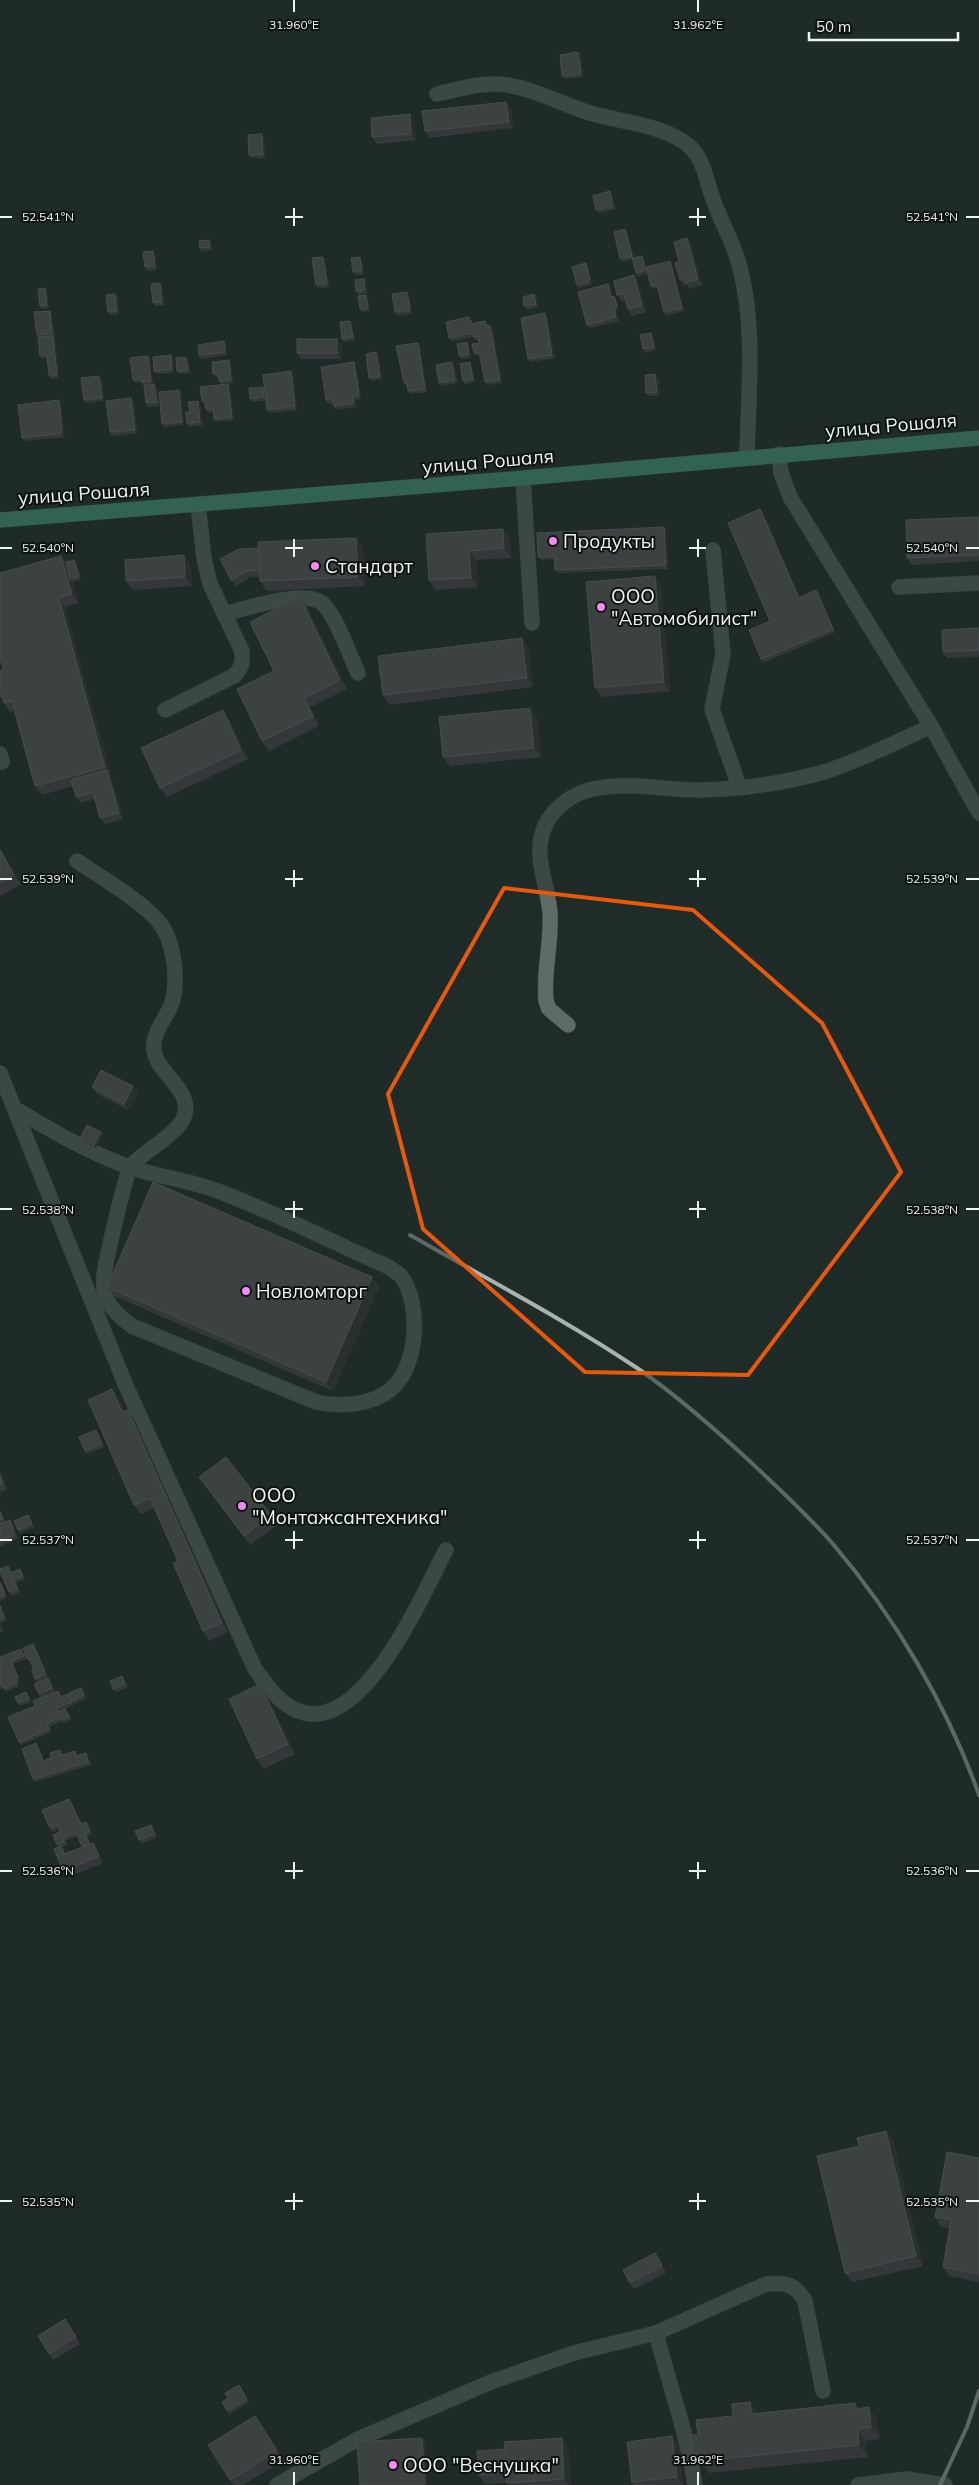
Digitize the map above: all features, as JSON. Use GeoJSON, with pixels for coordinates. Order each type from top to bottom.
{"type":"FeatureCollection","features":[{"type":"Feature","properties":{"kind":"main road","name":"улица Рошаля"},"geometry":{"type":"LineString","coordinates":[[0,520],[523,478],[779,454],[979,438]]}},
{"type":"Feature","properties":{"kind":"street"},"geometry":{"type":"LineString","coordinates":[[437,94],[482,85],[497,84],[518,88],[583,111],[666,132],[685,142],[696,152],[702,164],[714,203],[733,244],[745,288],[749,362],[746,457]]}},
{"type":"Feature","properties":{"kind":"street"},"geometry":{"type":"LineString","coordinates":[[779,454],[781,473],[790,497],[931,726],[979,813]]}},
{"type":"Feature","properties":{"kind":"street"},"geometry":{"type":"LineString","coordinates":[[523,478],[532,623]]}},
{"type":"Feature","properties":{"kind":"street"},"geometry":{"type":"LineString","coordinates":[[164,710],[234,676],[240,670],[242,651],[206,571],[198,504]]}},
{"type":"Feature","properties":{"kind":"street"},"geometry":{"type":"LineString","coordinates":[[713,550],[723,654],[712,709],[740,786]]}},
{"type":"Feature","properties":{"kind":"street"},"geometry":{"type":"LineString","coordinates":[[899,587],[979,583]]}},
{"type":"Feature","properties":{"kind":"street"},"geometry":{"type":"LineString","coordinates":[[224,614],[301,597],[319,600],[330,612],[358,674]]}},
{"type":"Feature","properties":{"kind":"street"},"geometry":{"type":"LineString","coordinates":[[568,1025],[549,1009],[546,992],[550,914],[540,853],[541,837],[550,818],[566,800],[593,789],[628,785],[700,790],[790,779],[825,771],[868,756],[931,726]]}},
{"type":"Feature","properties":{"kind":"street"},"geometry":{"type":"LineString","coordinates":[[14,1108],[71,1143],[130,1167],[218,1191],[389,1267],[400,1275],[410,1297],[414,1321],[412,1350],[406,1369],[399,1382],[390,1391],[364,1402],[344,1405],[316,1402],[132,1326],[120,1317],[105,1296],[104,1276],[130,1167],[174,1130],[185,1116],[184,1100],[160,1065],[154,1052],[156,1031],[169,1012],[175,980],[174,964],[160,923],[147,911],[77,861]]}},
{"type":"Feature","properties":{"kind":"street"},"geometry":{"type":"LineString","coordinates":[[0,1074],[126,1386],[256,1669],[280,1701],[293,1709],[307,1714],[339,1707],[354,1697],[370,1682],[393,1648],[446,1550]]}},
{"type":"Feature","properties":{"kind":"street"},"geometry":{"type":"LineString","coordinates":[[277,2485],[358,2439],[491,2382],[574,2353],[656,2333],[766,2284],[781,2283],[792,2286],[800,2292],[805,2301],[823,2391]]}},
{"type":"Feature","properties":{"kind":"street"},"geometry":{"type":"LineString","coordinates":[[656,2333],[668,2381],[687,2439],[694,2485]]}},
{"type":"Feature","properties":{"kind":"street"},"geometry":{"type":"LineString","coordinates":[[858,2485],[907,2479],[945,2485]]}},
{"type":"Feature","properties":{"kind":"highlighted area"},"geometry":{"type":"Polygon","coordinates":[[[504,888],[693,910],[822,1023],[901,1172],[748,1375],[585,1372],[423,1229],[388,1094],[504,888]]]}},
{"type":"Feature","properties":{"kind":"building"},"geometry":{"type":"Polygon","coordinates":[[[578,52],[581,74],[562,76],[560,55],[578,52]]]}},
{"type":"Feature","properties":{"kind":"building"},"geometry":{"type":"Polygon","coordinates":[[[506,102],[509,122],[425,131],[422,111],[506,102]]]}},
{"type":"Feature","properties":{"kind":"building"},"geometry":{"type":"Polygon","coordinates":[[[410,114],[411,134],[372,137],[371,118],[410,114]]]}},
{"type":"Feature","properties":{"kind":"building"},"geometry":{"type":"Polygon","coordinates":[[[262,134],[263,154],[249,155],[248,135],[262,134]]]}},
{"type":"Feature","properties":{"kind":"building"},"geometry":{"type":"Polygon","coordinates":[[[610,191],[613,206],[596,210],[593,196],[610,191]]]}},
{"type":"Feature","properties":{"kind":"building"},"geometry":{"type":"Polygon","coordinates":[[[625,229],[632,256],[620,259],[614,232],[625,229]]]}},
{"type":"Feature","properties":{"kind":"building"},"geometry":{"type":"Polygon","coordinates":[[[687,238],[698,279],[685,283],[684,279],[680,280],[675,263],[679,262],[674,242],[687,238]]]}},
{"type":"Feature","properties":{"kind":"building"},"geometry":{"type":"Polygon","coordinates":[[[209,240],[210,247],[200,248],[199,241],[209,240]]]}},
{"type":"Feature","properties":{"kind":"building"},"geometry":{"type":"Polygon","coordinates":[[[153,251],[155,266],[145,267],[143,252],[153,251]]]}},
{"type":"Feature","properties":{"kind":"building"},"geometry":{"type":"Polygon","coordinates":[[[642,256],[645,270],[636,273],[632,258],[642,256]]]}},
{"type":"Feature","properties":{"kind":"building"},"geometry":{"type":"Polygon","coordinates":[[[323,257],[327,283],[316,285],[312,258],[323,257]]]}},
{"type":"Feature","properties":{"kind":"building"},"geometry":{"type":"Polygon","coordinates":[[[360,257],[362,271],[353,272],[351,258],[360,257]]]}},
{"type":"Feature","properties":{"kind":"building"},"geometry":{"type":"Polygon","coordinates":[[[670,261],[682,308],[664,312],[657,285],[651,286],[646,267],[670,261]]]}},
{"type":"Feature","properties":{"kind":"building"},"geometry":{"type":"Polygon","coordinates":[[[586,263],[590,281],[577,285],[572,267],[586,263]]]}},
{"type":"Feature","properties":{"kind":"building"},"geometry":{"type":"Polygon","coordinates":[[[634,275],[642,305],[628,309],[624,294],[617,295],[614,281],[634,275]]]}},
{"type":"Feature","properties":{"kind":"building"},"geometry":{"type":"Polygon","coordinates":[[[364,279],[365,290],[356,292],[355,280],[364,279]]]}},
{"type":"Feature","properties":{"kind":"building"},"geometry":{"type":"Polygon","coordinates":[[[160,283],[162,302],[153,303],[151,284],[160,283]]]}},
{"type":"Feature","properties":{"kind":"building"},"geometry":{"type":"Polygon","coordinates":[[[608,284],[611,297],[614,296],[617,306],[614,306],[616,317],[587,325],[578,292],[608,284]]]}},
{"type":"Feature","properties":{"kind":"building"},"geometry":{"type":"Polygon","coordinates":[[[45,288],[47,305],[40,306],[38,289],[45,288]]]}},
{"type":"Feature","properties":{"kind":"building"},"geometry":{"type":"Polygon","coordinates":[[[407,292],[410,310],[395,312],[392,294],[407,292]]]}},
{"type":"Feature","properties":{"kind":"building"},"geometry":{"type":"Polygon","coordinates":[[[115,294],[117,311],[108,312],[106,295],[115,294]]]}},
{"type":"Feature","properties":{"kind":"building"},"geometry":{"type":"Polygon","coordinates":[[[534,294],[536,304],[524,306],[523,297],[534,294]]]}},
{"type":"Feature","properties":{"kind":"building"},"geometry":{"type":"Polygon","coordinates":[[[366,295],[368,308],[360,309],[358,296],[366,295]]]}},
{"type":"Feature","properties":{"kind":"building"},"geometry":{"type":"Polygon","coordinates":[[[50,311],[52,333],[37,335],[34,312],[50,311]]]}},
{"type":"Feature","properties":{"kind":"building"},"geometry":{"type":"Polygon","coordinates":[[[545,313],[552,355],[528,359],[521,318],[545,313]]]}},
{"type":"Feature","properties":{"kind":"building"},"geometry":{"type":"Polygon","coordinates":[[[469,317],[471,324],[485,321],[486,326],[490,325],[500,380],[485,382],[479,352],[474,353],[472,344],[479,343],[478,336],[473,337],[472,333],[449,338],[446,322],[469,317]]]}},
{"type":"Feature","properties":{"kind":"building"},"geometry":{"type":"Polygon","coordinates":[[[350,321],[353,337],[342,339],[340,322],[350,321]]]}},
{"type":"Feature","properties":{"kind":"building"},"geometry":{"type":"Polygon","coordinates":[[[651,333],[654,347],[643,349],[640,335],[651,333]]]}},
{"type":"Feature","properties":{"kind":"building"},"geometry":{"type":"Polygon","coordinates":[[[53,336],[57,375],[49,376],[47,355],[40,356],[38,337],[53,336]]]}},
{"type":"Feature","properties":{"kind":"building"},"geometry":{"type":"Polygon","coordinates":[[[297,339],[337,339],[337,353],[297,353],[297,339]]]}},
{"type":"Feature","properties":{"kind":"building"},"geometry":{"type":"Polygon","coordinates":[[[224,341],[225,352],[199,355],[198,345],[224,341]]]}},
{"type":"Feature","properties":{"kind":"building"},"geometry":{"type":"Polygon","coordinates":[[[467,342],[469,354],[459,356],[457,344],[467,342]]]}},
{"type":"Feature","properties":{"kind":"building"},"geometry":{"type":"Polygon","coordinates":[[[418,343],[425,389],[408,391],[407,383],[404,383],[396,346],[418,343]]]}},
{"type":"Feature","properties":{"kind":"building"},"geometry":{"type":"Polygon","coordinates":[[[376,352],[380,376],[369,378],[366,354],[376,352]]]}},
{"type":"Feature","properties":{"kind":"building"},"geometry":{"type":"Polygon","coordinates":[[[171,355],[172,369],[154,371],[153,357],[171,355]]]}},
{"type":"Feature","properties":{"kind":"building"},"geometry":{"type":"Polygon","coordinates":[[[148,356],[151,381],[141,382],[140,379],[133,380],[130,358],[148,356]]]}},
{"type":"Feature","properties":{"kind":"building"},"geometry":{"type":"Polygon","coordinates":[[[186,357],[188,370],[177,371],[176,358],[186,357]]]}},
{"type":"Feature","properties":{"kind":"building"},"geometry":{"type":"Polygon","coordinates":[[[229,360],[231,380],[219,381],[218,374],[213,374],[212,362],[229,360]]]}},
{"type":"Feature","properties":{"kind":"building"},"geometry":{"type":"Polygon","coordinates":[[[354,362],[359,395],[353,396],[354,403],[334,406],[332,399],[326,400],[321,367],[354,362]]]}},
{"type":"Feature","properties":{"kind":"building"},"geometry":{"type":"Polygon","coordinates":[[[452,362],[455,380],[439,383],[436,365],[452,362]]]}},
{"type":"Feature","properties":{"kind":"building"},"geometry":{"type":"Polygon","coordinates":[[[470,362],[473,379],[463,381],[460,364],[470,362]]]}},
{"type":"Feature","properties":{"kind":"building"},"geometry":{"type":"Polygon","coordinates":[[[291,371],[295,406],[267,410],[263,375],[291,371]]]}},
{"type":"Feature","properties":{"kind":"building"},"geometry":{"type":"Polygon","coordinates":[[[655,374],[657,392],[646,393],[645,375],[655,374]]]}},
{"type":"Feature","properties":{"kind":"building"},"geometry":{"type":"Polygon","coordinates":[[[99,376],[102,398],[84,400],[81,378],[99,376]]]}},
{"type":"Feature","properties":{"kind":"building"},"geometry":{"type":"Polygon","coordinates":[[[154,384],[157,402],[146,403],[144,385],[154,384]]]}},
{"type":"Feature","properties":{"kind":"building"},"geometry":{"type":"Polygon","coordinates":[[[228,384],[232,417],[214,419],[213,409],[206,409],[205,401],[202,401],[200,387],[228,384]]]}},
{"type":"Feature","properties":{"kind":"building"},"geometry":{"type":"Polygon","coordinates":[[[263,387],[264,397],[250,399],[249,388],[263,387]]]}},
{"type":"Feature","properties":{"kind":"building"},"geometry":{"type":"Polygon","coordinates":[[[179,390],[182,422],[162,424],[159,392],[179,390]]]}},
{"type":"Feature","properties":{"kind":"building"},"geometry":{"type":"Polygon","coordinates":[[[131,398],[135,430],[110,432],[106,401],[131,398]]]}},
{"type":"Feature","properties":{"kind":"building"},"geometry":{"type":"Polygon","coordinates":[[[59,400],[62,433],[22,438],[18,405],[59,400]]]}},
{"type":"Feature","properties":{"kind":"building"},"geometry":{"type":"Polygon","coordinates":[[[198,401],[200,422],[187,424],[186,412],[190,412],[188,402],[198,401]]]}},
{"type":"Feature","properties":{"kind":"building"},"geometry":{"type":"Polygon","coordinates":[[[760,509],[799,598],[816,590],[833,629],[761,659],[749,630],[770,621],[728,523],[760,509]]]}},
{"type":"Feature","properties":{"kind":"building"},"geometry":{"type":"Polygon","coordinates":[[[979,517],[979,555],[907,558],[906,520],[979,517]]]}},
{"type":"Feature","properties":{"kind":"building"},"geometry":{"type":"Polygon","coordinates":[[[664,527],[666,565],[555,570],[554,556],[538,557],[537,533],[664,527]]]}},
{"type":"Feature","properties":{"kind":"building"},"geometry":{"type":"Polygon","coordinates":[[[503,529],[504,548],[469,551],[471,578],[429,580],[426,534],[503,529]]]}},
{"type":"Feature","properties":{"kind":"building","name":"Стандарт"},"geometry":{"type":"Polygon","coordinates":[[[356,538],[358,577],[260,581],[258,542],[356,538]]]}},
{"type":"Feature","properties":{"kind":"building"},"geometry":{"type":"Polygon","coordinates":[[[259,548],[260,570],[247,571],[231,580],[220,559],[239,549],[259,548]]]}},
{"type":"Feature","properties":{"kind":"building"},"geometry":{"type":"Polygon","coordinates":[[[184,555],[185,577],[126,581],[125,560],[184,555]]]}},
{"type":"Feature","properties":{"kind":"building"},"geometry":{"type":"Polygon","coordinates":[[[61,556],[72,594],[59,598],[105,767],[35,786],[12,701],[4,703],[0,689],[0,671],[3,670],[0,658],[0,573],[61,556]]]}},
{"type":"Feature","properties":{"kind":"building"},"geometry":{"type":"Polygon","coordinates":[[[74,560],[79,577],[70,579],[66,562],[74,560]]]}},
{"type":"Feature","properties":{"kind":"building"},"geometry":{"type":"Polygon","coordinates":[[[655,576],[664,682],[595,688],[586,582],[655,576]]]}},
{"type":"Feature","properties":{"kind":"building"},"geometry":{"type":"Polygon","coordinates":[[[300,597],[340,680],[304,698],[313,716],[262,741],[237,689],[274,671],[250,622],[300,597]]]}},
{"type":"Feature","properties":{"kind":"building"},"geometry":{"type":"Polygon","coordinates":[[[979,628],[979,650],[943,652],[942,630],[979,628]]]}},
{"type":"Feature","properties":{"kind":"building"},"geometry":{"type":"Polygon","coordinates":[[[522,638],[527,678],[383,695],[378,656],[522,638]]]}},
{"type":"Feature","properties":{"kind":"building"},"geometry":{"type":"Polygon","coordinates":[[[530,708],[534,748],[443,757],[439,717],[530,708]]]}},
{"type":"Feature","properties":{"kind":"building"},"geometry":{"type":"Polygon","coordinates":[[[223,710],[241,750],[160,788],[141,748],[223,710]]]}},
{"type":"Feature","properties":{"kind":"building"},"geometry":{"type":"Polygon","coordinates":[[[107,770],[119,813],[100,818],[93,792],[76,797],[71,780],[107,770]]]}},
{"type":"Feature","properties":{"kind":"building"},"geometry":{"type":"Polygon","coordinates":[[[0,850],[14,875],[0,883],[0,850]]]}},
{"type":"Feature","properties":{"kind":"building"},"geometry":{"type":"Polygon","coordinates":[[[101,1070],[133,1086],[124,1104],[92,1087],[101,1070]]]}},
{"type":"Feature","properties":{"kind":"building"},"geometry":{"type":"Polygon","coordinates":[[[87,1125],[101,1132],[94,1145],[80,1138],[87,1125]]]}},
{"type":"Feature","properties":{"kind":"building","name":"Новломторг"},"geometry":{"type":"Polygon","coordinates":[[[153,1182],[372,1277],[326,1382],[107,1287],[153,1182]]]}},
{"type":"Feature","properties":{"kind":"building"},"geometry":{"type":"Polygon","coordinates":[[[112,1389],[122,1412],[128,1410],[222,1623],[203,1631],[173,1563],[178,1561],[150,1498],[134,1505],[88,1400],[112,1389]]]}},
{"type":"Feature","properties":{"kind":"building"},"geometry":{"type":"Polygon","coordinates":[[[96,1430],[102,1444],[85,1451],[79,1437],[96,1430]]]}},
{"type":"Feature","properties":{"kind":"building","name":"ООО \"Монтажсантехника\""},"geometry":{"type":"Polygon","coordinates":[[[226,1457],[271,1515],[244,1536],[199,1477],[226,1457]]]}},
{"type":"Feature","properties":{"kind":"building"},"geometry":{"type":"Polygon","coordinates":[[[28,1515],[32,1524],[18,1530],[14,1521],[28,1515]]]}},
{"type":"Feature","properties":{"kind":"building"},"geometry":{"type":"Polygon","coordinates":[[[10,1520],[15,1534],[0,1542],[0,1524],[10,1520]]]}},
{"type":"Feature","properties":{"kind":"building"},"geometry":{"type":"Polygon","coordinates":[[[8,1566],[11,1573],[20,1569],[23,1576],[13,1579],[17,1589],[9,1592],[0,1571],[0,1569],[8,1566]]]}},
{"type":"Feature","properties":{"kind":"building"},"geometry":{"type":"Polygon","coordinates":[[[0,1584],[5,1595],[0,1597],[0,1584]]]}},
{"type":"Feature","properties":{"kind":"building"},"geometry":{"type":"Polygon","coordinates":[[[0,1606],[4,1617],[0,1619],[0,1606]]]}},
{"type":"Feature","properties":{"kind":"building"},"geometry":{"type":"Polygon","coordinates":[[[33,1644],[46,1674],[35,1679],[32,1671],[34,1670],[23,1648],[33,1644]]]}},
{"type":"Feature","properties":{"kind":"building"},"geometry":{"type":"Polygon","coordinates":[[[21,1649],[24,1656],[11,1661],[18,1677],[15,1679],[17,1683],[4,1689],[2,1684],[0,1685],[0,1657],[21,1649]]]}},
{"type":"Feature","properties":{"kind":"building"},"geometry":{"type":"Polygon","coordinates":[[[122,1676],[125,1684],[113,1689],[110,1681],[122,1676]]]}},
{"type":"Feature","properties":{"kind":"building"},"geometry":{"type":"Polygon","coordinates":[[[48,1678],[52,1688],[39,1694],[34,1684],[48,1678]]]}},
{"type":"Feature","properties":{"kind":"building"},"geometry":{"type":"Polygon","coordinates":[[[260,1684],[288,1744],[257,1759],[229,1699],[260,1684]]]}},
{"type":"Feature","properties":{"kind":"building"},"geometry":{"type":"Polygon","coordinates":[[[81,1688],[84,1695],[72,1701],[69,1693],[81,1688]]]}},
{"type":"Feature","properties":{"kind":"building"},"geometry":{"type":"Polygon","coordinates":[[[58,1691],[61,1697],[68,1694],[72,1702],[56,1708],[58,1712],[65,1709],[69,1717],[62,1720],[61,1717],[47,1723],[49,1729],[19,1742],[8,1717],[35,1706],[33,1701],[58,1691]]]}},
{"type":"Feature","properties":{"kind":"building"},"geometry":{"type":"Polygon","coordinates":[[[26,1692],[29,1699],[18,1703],[15,1697],[26,1692]]]}},
{"type":"Feature","properties":{"kind":"building"},"geometry":{"type":"Polygon","coordinates":[[[36,1743],[43,1761],[51,1758],[50,1753],[60,1750],[61,1755],[75,1751],[76,1756],[86,1753],[88,1762],[33,1779],[22,1749],[36,1743]]]}},
{"type":"Feature","properties":{"kind":"building"},"geometry":{"type":"Polygon","coordinates":[[[69,1799],[81,1824],[86,1822],[90,1831],[85,1833],[89,1843],[82,1846],[76,1833],[63,1838],[64,1842],[57,1845],[53,1835],[60,1832],[58,1825],[50,1828],[42,1810],[69,1799]]]}},
{"type":"Feature","properties":{"kind":"building"},"geometry":{"type":"Polygon","coordinates":[[[151,1825],[155,1834],[139,1840],[135,1831],[151,1825]]]}},
{"type":"Feature","properties":{"kind":"building"},"geometry":{"type":"Polygon","coordinates":[[[93,1843],[99,1856],[63,1871],[54,1849],[61,1846],[64,1854],[93,1843]]]}},
{"type":"Feature","properties":{"kind":"building"},"geometry":{"type":"Polygon","coordinates":[[[886,2131],[916,2256],[845,2273],[817,2156],[859,2146],[857,2138],[886,2131]]]}},
{"type":"Feature","properties":{"kind":"building"},"geometry":{"type":"Polygon","coordinates":[[[947,2152],[979,2158],[979,2274],[943,2267],[951,2220],[935,2217],[947,2152]]]}},
{"type":"Feature","properties":{"kind":"building"},"geometry":{"type":"Polygon","coordinates":[[[655,2253],[662,2266],[630,2283],[623,2270],[655,2253]]]}},
{"type":"Feature","properties":{"kind":"building"},"geometry":{"type":"Polygon","coordinates":[[[65,2319],[76,2337],[49,2354],[38,2336],[65,2319]]]}},
{"type":"Feature","properties":{"kind":"building"},"geometry":{"type":"Polygon","coordinates":[[[239,2385],[247,2399],[227,2411],[222,2402],[228,2398],[225,2393],[239,2385]]]}},
{"type":"Feature","properties":{"kind":"building"},"geometry":{"type":"Polygon","coordinates":[[[750,2402],[752,2414],[855,2403],[855,2409],[869,2407],[871,2427],[858,2429],[859,2445],[701,2461],[700,2453],[693,2454],[691,2435],[698,2435],[696,2420],[733,2416],[732,2404],[750,2402]]]}},
{"type":"Feature","properties":{"kind":"building"},"geometry":{"type":"Polygon","coordinates":[[[255,2416],[277,2451],[230,2480],[208,2445],[255,2416]]]}},
{"type":"Feature","properties":{"kind":"building"},"geometry":{"type":"Polygon","coordinates":[[[672,2436],[677,2477],[632,2482],[627,2442],[672,2436]]]}},
{"type":"Feature","properties":{"kind":"building","name":"ООО \"Веснушка\""},"geometry":{"type":"Polygon","coordinates":[[[422,2438],[425,2485],[360,2485],[357,2442],[422,2438]]]}},
{"type":"Feature","properties":{"kind":"building"},"geometry":{"type":"Polygon","coordinates":[[[562,2438],[564,2479],[507,2483],[506,2473],[479,2475],[477,2451],[505,2449],[504,2442],[562,2438]]]}},
{"type":"Feature","properties":{"kind":"railway"},"geometry":{"type":"LineString","coordinates":[[410,1235],[553,1316],[651,1378],[717,1431],[800,1509],[856,1572],[898,1632],[935,1695],[966,1761],[979,1795]]}},
{"type":"Feature","properties":{"kind":"railway"},"geometry":{"type":"LineString","coordinates":[[940,2485],[967,2427],[979,2391]]}},
{"type":"Feature","properties":{"kind":"place","name":"Продукты"},"geometry":{"type":"Point","coordinates":[553,541]}},
{"type":"Feature","properties":{"kind":"place","name":"Стандарт"},"geometry":{"type":"Point","coordinates":[315,566]}},
{"type":"Feature","properties":{"kind":"place","name":"ООО \"Автомобилист\""},"geometry":{"type":"Point","coordinates":[601,607]}},
{"type":"Feature","properties":{"kind":"place","name":"Новломторг"},"geometry":{"type":"Point","coordinates":[246,1291]}},
{"type":"Feature","properties":{"kind":"place","name":"ООО \"Монтажсантехника\""},"geometry":{"type":"Point","coordinates":[242,1506]}},
{"type":"Feature","properties":{"kind":"place","name":"ООО \"Веснушка\""},"geometry":{"type":"Point","coordinates":[393,2465]}}]}
